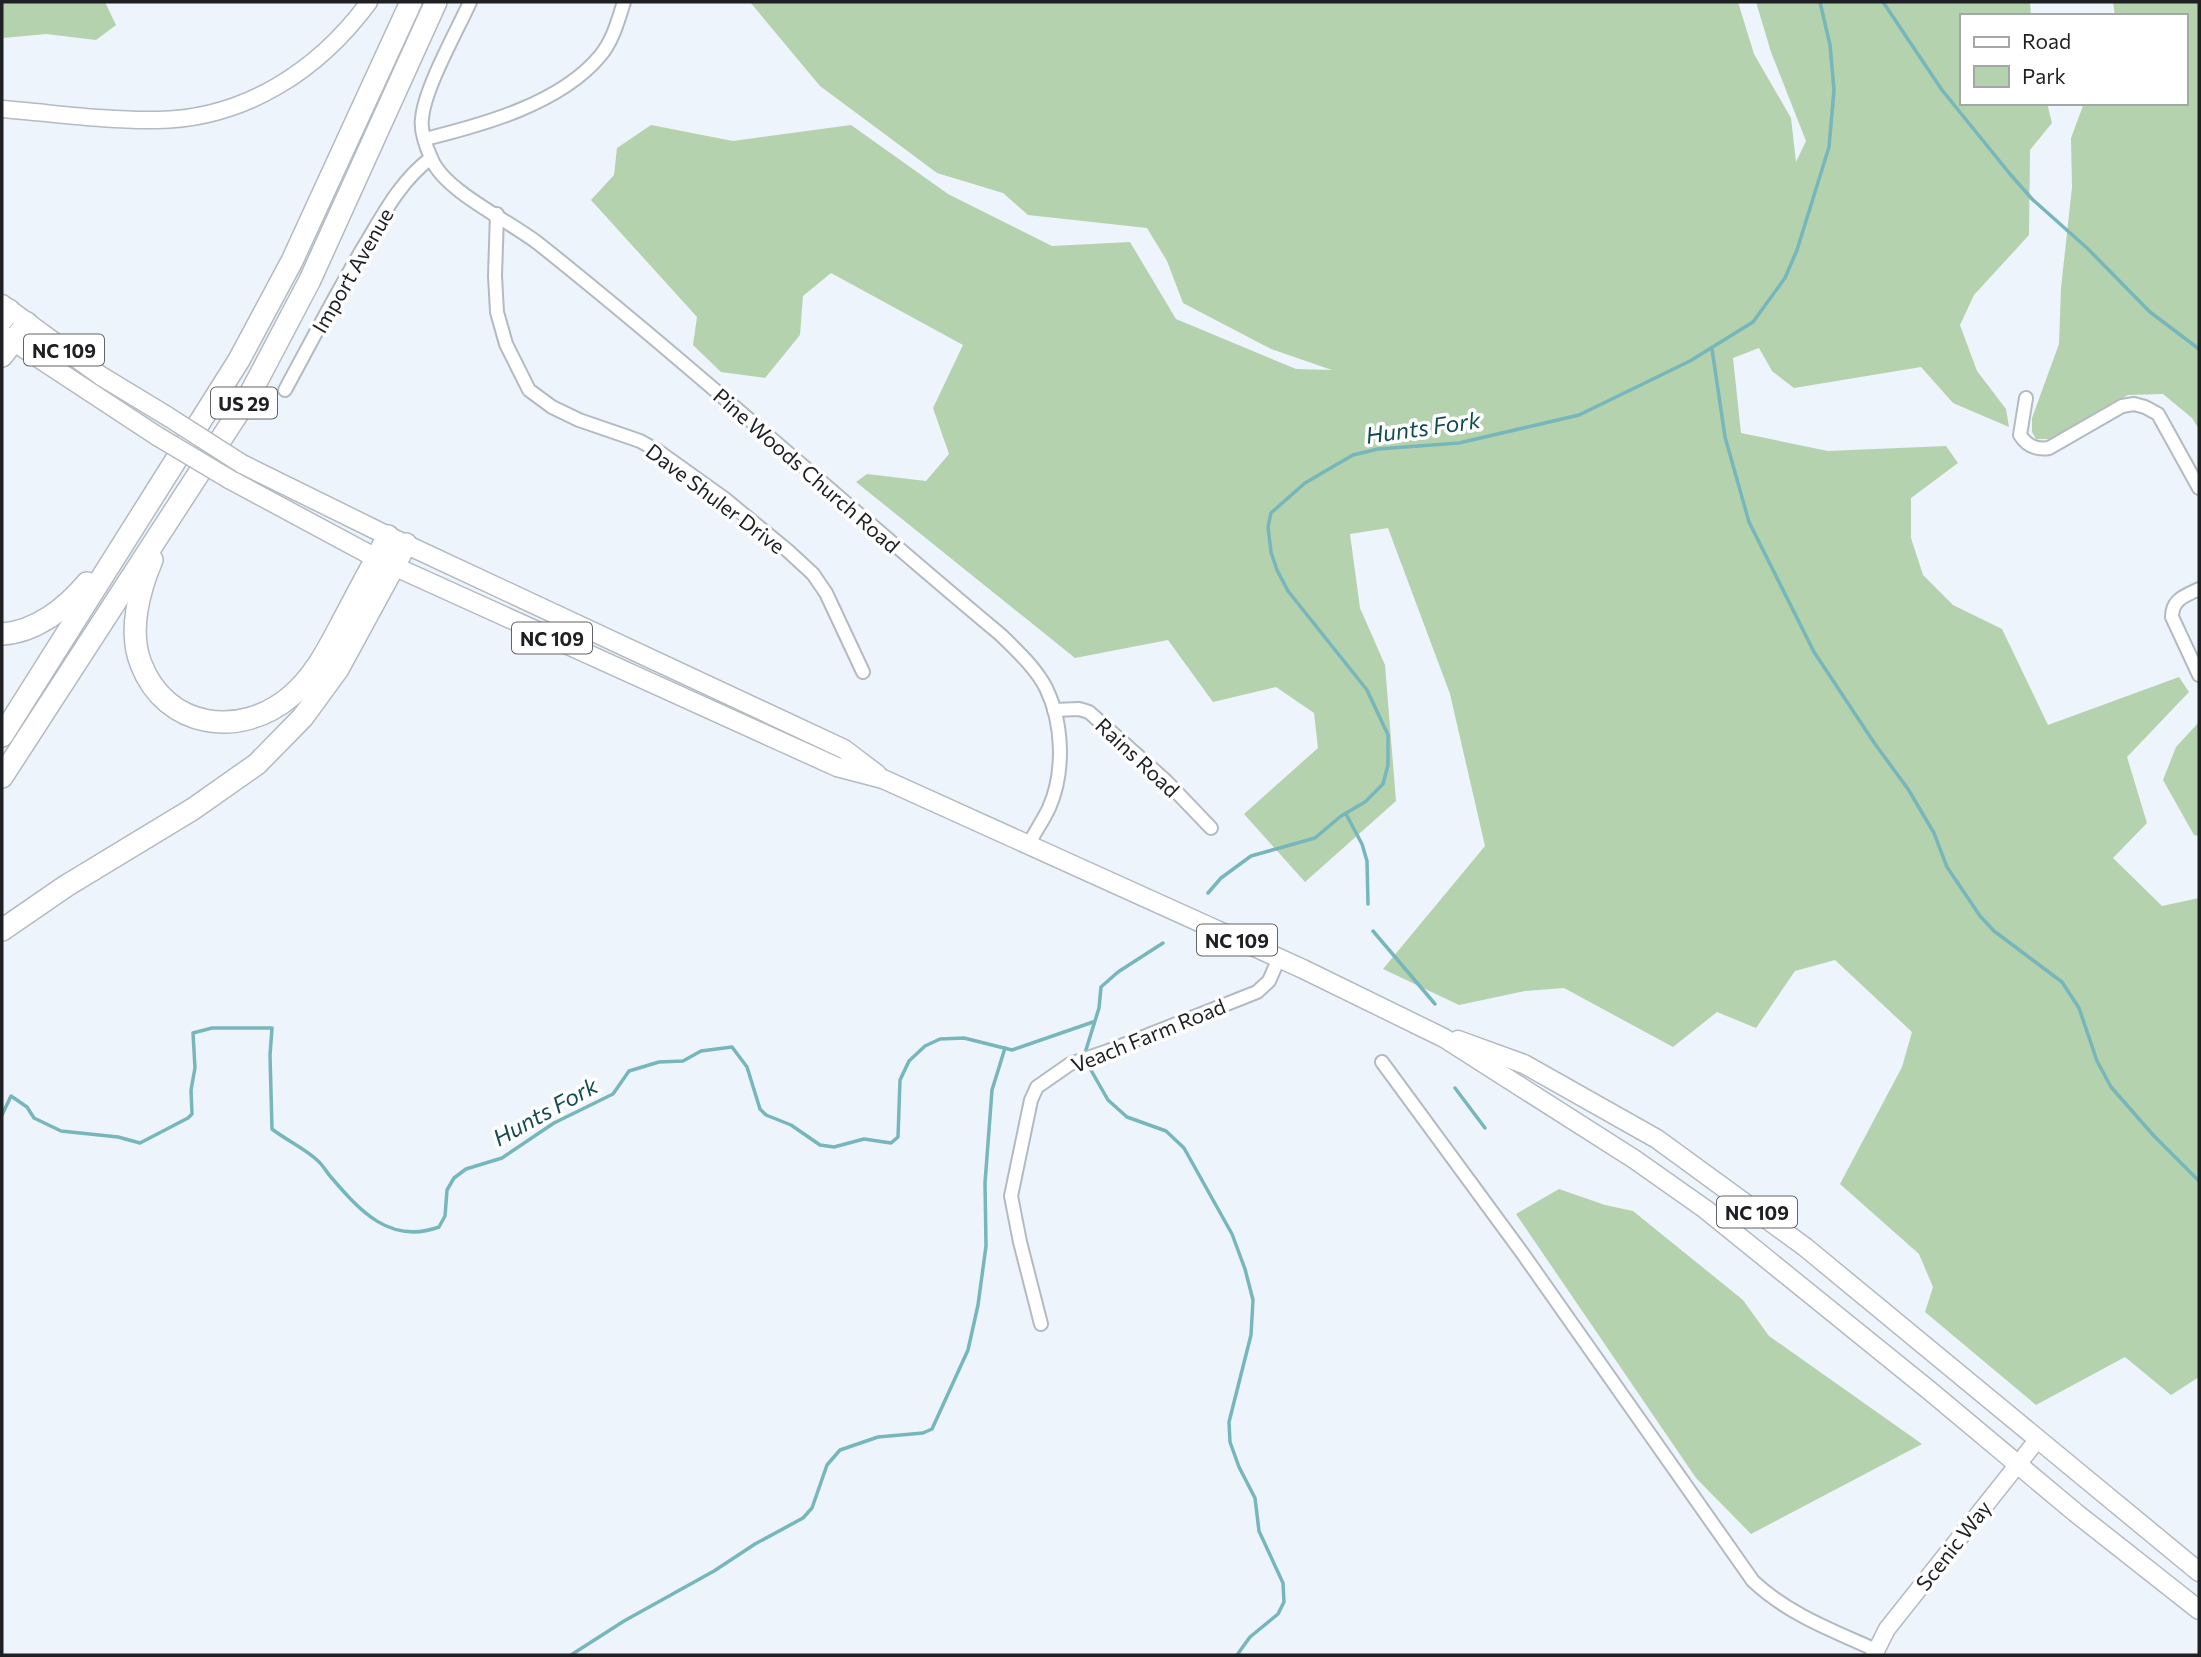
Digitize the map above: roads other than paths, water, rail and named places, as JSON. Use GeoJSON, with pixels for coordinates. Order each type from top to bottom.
{"type":"FeatureCollection","features":[{"type":"Feature","properties":{"kind":"highway","name":"US 29"},"geometry":{"type":"LineString","coordinates":[[2,736],[239,360],[292,261],[411,2]]}},
{"type":"Feature","properties":{"kind":"highway","name":"US 29"},"geometry":{"type":"LineString","coordinates":[[2,777],[249,396],[310,280],[436,2]]}},
{"type":"Feature","properties":{"kind":"highway"},"geometry":{"type":"LineString","coordinates":[[5,344],[27,323]]}},
{"type":"Feature","properties":{"kind":"highway"},"geometry":{"type":"LineString","coordinates":[[172,514],[146,573],[135,636],[141,664],[157,689],[177,710],[203,722],[239,722],[264,714],[292,695],[321,662],[397,540]]}},
{"type":"Feature","properties":{"kind":"highway"},"geometry":{"type":"LineString","coordinates":[[2,634],[10,634],[44,621],[75,597],[130,534]]}},
{"type":"Feature","properties":{"kind":"highway"},"geometry":{"type":"LineString","coordinates":[[2,930],[66,886],[193,809],[257,764],[303,717],[338,669],[385,562]]}},
{"type":"Feature","properties":{"kind":"main road","name":"NC 109"},"geometry":{"type":"LineString","coordinates":[[4,311],[27,323],[101,376],[242,464],[397,540],[844,748],[883,779]]}},
{"type":"Feature","properties":{"kind":"main road","name":"NC 109"},"geometry":{"type":"LineString","coordinates":[[5,344],[229,479],[385,562],[836,767],[883,779],[1279,958],[1444,1038],[1634,1159],[1705,1209],[2199,1610]]}},
{"type":"Feature","properties":{"kind":"main road","name":"NC 109"},"geometry":{"type":"LineString","coordinates":[[1444,1038],[1464,1041],[1524,1064],[1657,1139],[1805,1247],[2199,1572]]}},
{"type":"Feature","properties":{"kind":"street"},"geometry":{"type":"LineString","coordinates":[[2,109],[158,120],[201,115],[227,108],[275,88],[318,60],[340,39],[369,2]]}},
{"type":"Feature","properties":{"kind":"street"},"geometry":{"type":"LineString","coordinates":[[431,158],[422,127],[424,109],[470,2]]}},
{"type":"Feature","properties":{"kind":"street"},"geometry":{"type":"LineString","coordinates":[[425,139],[505,117],[573,80],[600,57],[610,41],[624,2]]}},
{"type":"Feature","properties":{"kind":"street","name":"Pine Woods Church Road"},"geometry":{"type":"LineString","coordinates":[[431,158],[446,181],[529,236],[619,309],[1001,635],[1035,671],[1054,710],[1060,750],[1058,778],[1049,807],[1028,846]]}},
{"type":"Feature","properties":{"kind":"street","name":"Import Avenue"},"geometry":{"type":"LineString","coordinates":[[285,390],[339,288],[386,210],[405,181],[431,158]]}},
{"type":"Feature","properties":{"kind":"street","name":"Dave Shuler Drive"},"geometry":{"type":"LineString","coordinates":[[497,215],[497,312],[512,357],[529,390],[561,412],[640,441],[661,453],[725,499],[787,550],[813,574],[826,593],[863,672]]}},
{"type":"Feature","properties":{"kind":"street"},"geometry":{"type":"LineString","coordinates":[[2026,398],[2020,435],[2025,442],[2043,449],[2122,406],[2134,404],[2145,407],[2158,414],[2199,488]]}},
{"type":"Feature","properties":{"kind":"street"},"geometry":{"type":"LineString","coordinates":[[2199,589],[2177,600],[2172,608],[2172,617],[2199,675]]}},
{"type":"Feature","properties":{"kind":"street","name":"Rains Road"},"geometry":{"type":"LineString","coordinates":[[1054,710],[1065,708],[1088,712],[1166,781],[1211,828]]}},
{"type":"Feature","properties":{"kind":"street","name":"Veach Farm Road"},"geometry":{"type":"LineString","coordinates":[[1041,1324],[1011,1196],[1031,1100],[1037,1087],[1070,1064],[1257,992],[1269,981],[1279,958]]}},
{"type":"Feature","properties":{"kind":"street"},"geometry":{"type":"LineString","coordinates":[[1382,1062],[1523,1254],[1753,1581],[1768,1596],[1798,1616],[1875,1652]]}},
{"type":"Feature","properties":{"kind":"street","name":"Scenic Way"},"geometry":{"type":"LineString","coordinates":[[1875,1652],[1887,1629],[2016,1464],[2038,1440]]}},
{"type":"Feature","properties":{"kind":"waterway","name":"Hunts Fork"},"geometry":{"type":"LineString","coordinates":[[1208,893],[1221,878],[1251,856],[1315,838],[1341,816],[1365,802],[1383,784],[1388,765],[1388,735],[1367,690],[1288,591],[1277,570],[1271,552],[1268,527],[1271,513],[1305,483],[1353,455],[1378,449],[1459,443],[1579,415],[1690,361],[1753,322],[1785,278],[1797,250],[1829,147],[1834,90],[1830,45],[1820,2]]}},
{"type":"Feature","properties":{"kind":"waterway"},"geometry":{"type":"LineString","coordinates":[[1883,2],[1942,90],[2032,199],[2087,248],[2150,312],[2199,349]]}},
{"type":"Feature","properties":{"kind":"waterway"},"geometry":{"type":"LineString","coordinates":[[1712,349],[1725,437],[1749,522],[1814,652],[1908,789],[1934,833],[1947,867],[1980,916],[1994,931],[2062,982],[2079,1008],[2097,1061],[2111,1087],[2199,1181]]}},
{"type":"Feature","properties":{"kind":"waterway"},"geometry":{"type":"LineString","coordinates":[[1346,814],[1362,844],[1367,861],[1368,904]]}},
{"type":"Feature","properties":{"kind":"waterway"},"geometry":{"type":"LineString","coordinates":[[1373,931],[1435,1004]]}},
{"type":"Feature","properties":{"kind":"waterway","name":"Hunts Fork"},"geometry":{"type":"LineString","coordinates":[[1085,1053],[1099,1008],[1101,987],[1118,972],[1163,943]]}},
{"type":"Feature","properties":{"kind":"waterway","name":"Hunts Fork"},"geometry":{"type":"LineString","coordinates":[[2,1115],[11,1096],[27,1107],[34,1118],[61,1131],[118,1137],[140,1143],[192,1114],[191,1090],[195,1068],[193,1033],[212,1028],[272,1028],[272,1129],[317,1160],[353,1201],[377,1221],[406,1232],[421,1231],[439,1227],[445,1216],[447,1190],[454,1178],[466,1169],[502,1158],[554,1123],[613,1094],[629,1071],[659,1062],[683,1061],[701,1051],[732,1047],[747,1067],[760,1109],[766,1115],[791,1125],[820,1145],[834,1147],[864,1139],[891,1143],[898,1137],[900,1080],[909,1061],[925,1046],[940,1039],[964,1038],[1012,1050],[1093,1022]]}},
{"type":"Feature","properties":{"kind":"waterway"},"geometry":{"type":"LineString","coordinates":[[571,1655],[624,1621],[803,1518],[812,1508],[827,1465],[840,1450],[878,1437],[923,1433],[932,1429],[968,1350],[978,1305],[986,1246],[985,1183],[992,1090],[1005,1048]]}},
{"type":"Feature","properties":{"kind":"waterway"},"geometry":{"type":"LineString","coordinates":[[1088,1065],[1108,1100],[1127,1117],[1166,1131],[1184,1148],[1232,1234],[1253,1300],[1251,1335],[1229,1422],[1230,1442],[1255,1498],[1259,1531],[1283,1583],[1284,1602],[1278,1614],[1250,1637],[1237,1655]]}},
{"type":"Feature","properties":{"kind":"waterway"},"geometry":{"type":"LineString","coordinates":[[1455,1088],[1485,1128]]}}]}
